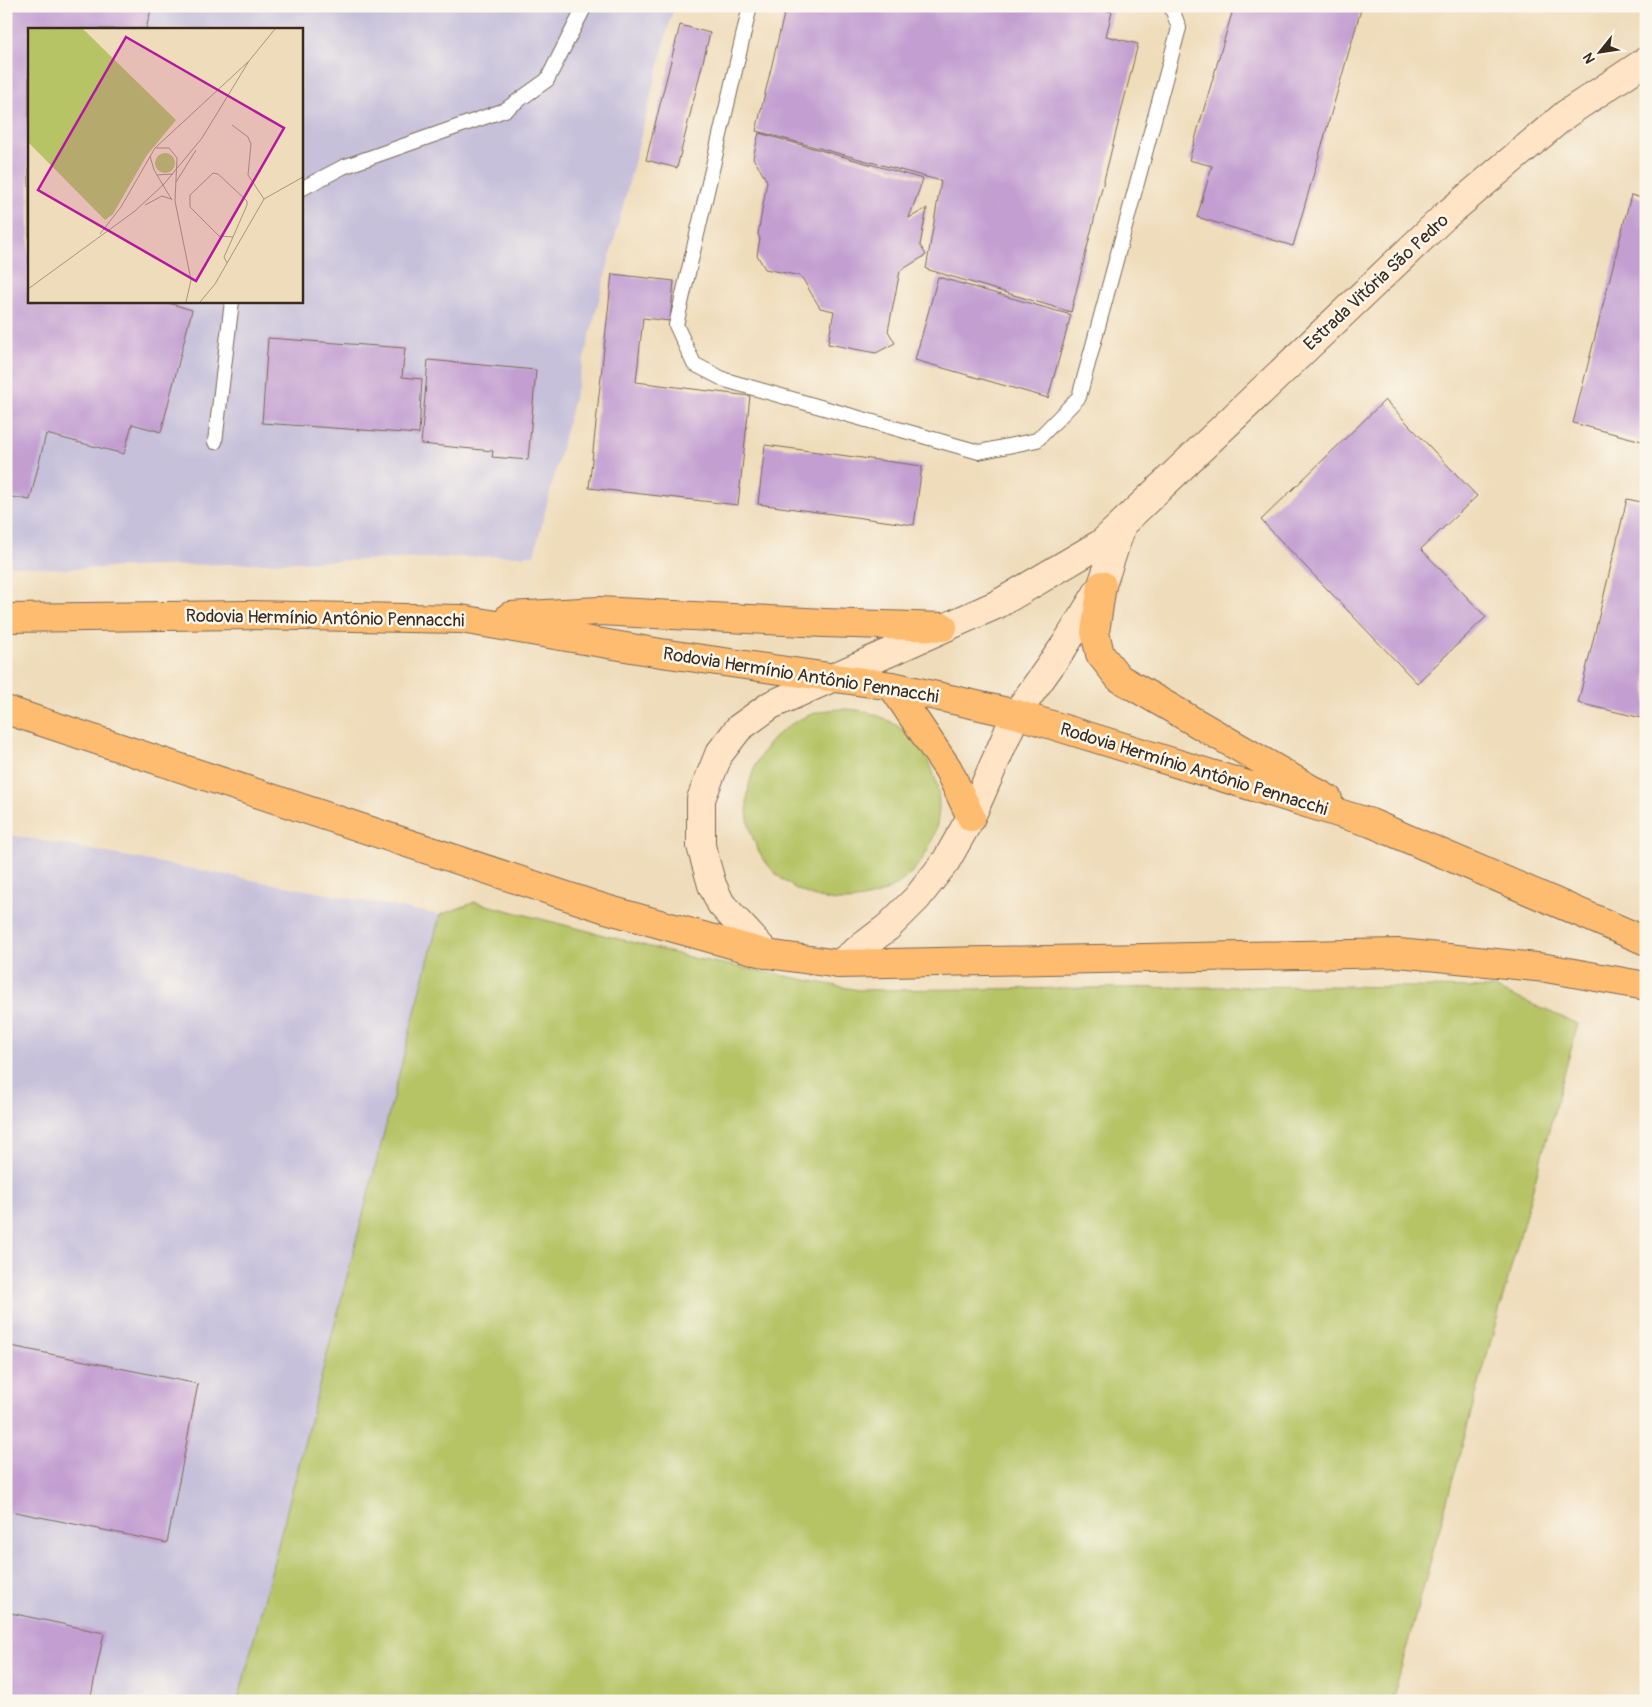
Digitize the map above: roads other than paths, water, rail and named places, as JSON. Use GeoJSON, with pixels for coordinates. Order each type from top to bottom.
{"type":"FeatureCollection","features":[{"type":"Feature","properties":{"kind":"highway"},"geometry":{"type":"LineString","coordinates":[[1102,585],[1095,632],[1100,654],[1119,678],[1371,823]]}},
{"type":"Feature","properties":{"kind":"highway"},"geometry":{"type":"LineString","coordinates":[[461,619],[599,611],[824,623],[943,627]]}},
{"type":"Feature","properties":{"kind":"highway","name":"Rodovia Hermínio Antônio Pennacchi"},"geometry":{"type":"LineString","coordinates":[[6,618],[245,615],[461,619],[662,653],[892,686],[1016,714],[1371,823],[1646,941]]}},
{"type":"Feature","properties":{"kind":"highway"},"geometry":{"type":"LineString","coordinates":[[892,686],[948,769],[971,817]]}},
{"type":"Feature","properties":{"kind":"highway"},"geometry":{"type":"LineString","coordinates":[[6,710],[588,903],[767,954],[839,964],[1399,953],[1546,968],[1646,986]]}},
{"type":"Feature","properties":{"kind":"main road","name":"Estrada Vitória São Pedro"},"geometry":{"type":"LineString","coordinates":[[767,954],[721,904],[712,885],[701,846],[701,799],[719,754],[739,728],[771,705],[998,604],[1050,576],[1102,543],[1445,216],[1566,114],[1646,61]]}},
{"type":"Feature","properties":{"kind":"main road"},"geometry":{"type":"LineString","coordinates":[[839,964],[888,927],[917,898],[946,861],[971,817],[1016,714],[1065,645],[1102,585],[1123,522]]}},
{"type":"Feature","properties":{"kind":"lane"},"geometry":{"type":"LineString","coordinates":[[302,188],[343,167],[505,110],[547,80],[585,6]]}},
{"type":"Feature","properties":{"kind":"lane"},"geometry":{"type":"LineString","coordinates":[[750,6],[676,325],[694,364],[725,380],[979,452],[1037,440],[1079,397],[1178,28],[1171,6]]}},
{"type":"Feature","properties":{"kind":"lane"},"geometry":{"type":"LineString","coordinates":[[216,442],[232,302]]}}]}
